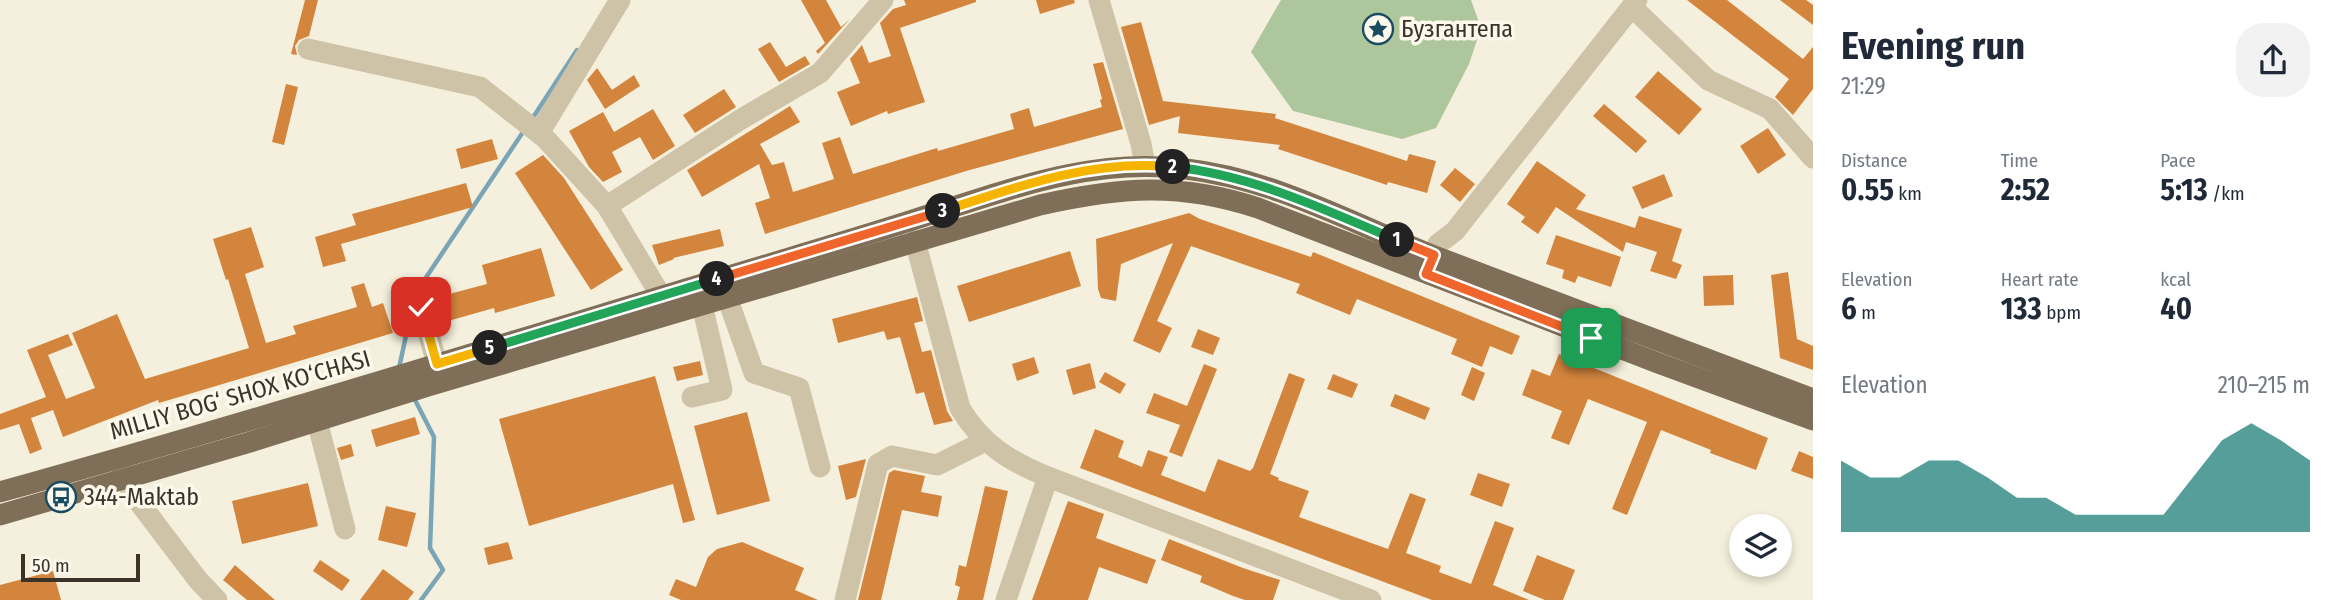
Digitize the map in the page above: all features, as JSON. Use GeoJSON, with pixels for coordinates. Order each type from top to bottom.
{"type":"FeatureCollection","features":[{"type":"Feature","properties":{"kind":"main road","name":"MILLIY BOG‘ SHOX KO‘CHASI"},"geometry":{"type":"LineString","coordinates":[[244,433],[317,421],[429,373],[661,296],[1035,181],[1089,170],[1145,166],[1208,172],[1262,186],[1430,265],[1658,363],[1813,420]]}},
{"type":"Feature","properties":{"kind":"main road","name":"MILLIY BOG‘ SHOX KO‘CHASI"},"geometry":{"type":"LineString","coordinates":[[429,373],[702,305],[1040,205],[1080,196],[1146,189],[1177,190],[1258,208],[1666,343],[1813,399]]}},
{"type":"Feature","properties":{"kind":"main road"},"geometry":{"type":"LineString","coordinates":[[1658,363],[1666,343]]}},
{"type":"Feature","properties":{"kind":"main road","name":"MILLIY BOG‘ SHOX KO‘CHASI"},"geometry":{"type":"LineString","coordinates":[[0,492],[122,468],[393,387]]}},
{"type":"Feature","properties":{"kind":"main road","name":"MILLIY BOG‘ SHOX KO‘CHASI"},"geometry":{"type":"LineString","coordinates":[[0,515],[122,468]]}},
{"type":"Feature","properties":{"kind":"street"},"geometry":{"type":"LineString","coordinates":[[531,128],[620,0]]}},
{"type":"Feature","properties":{"kind":"street"},"geometry":{"type":"LineString","coordinates":[[607,206],[743,118],[820,73],[883,0]]}},
{"type":"Feature","properties":{"kind":"street"},"geometry":{"type":"LineString","coordinates":[[1098,0],[1141,144],[1145,166]]}},
{"type":"Feature","properties":{"kind":"street"},"geometry":{"type":"LineString","coordinates":[[1430,265],[1438,244],[1455,231],[1635,3],[1708,80],[1770,109],[1813,158]]}},
{"type":"Feature","properties":{"kind":"street"},"geometry":{"type":"LineString","coordinates":[[308,49],[480,87],[531,128],[607,206],[661,296]]}},
{"type":"Feature","properties":{"kind":"street"},"geometry":{"type":"LineString","coordinates":[[915,241],[960,408],[985,441],[1015,463],[1048,478],[1371,600]]}},
{"type":"Feature","properties":{"kind":"street"},"geometry":{"type":"LineString","coordinates":[[727,297],[754,373],[799,388],[820,467]]}},
{"type":"Feature","properties":{"kind":"street"},"geometry":{"type":"LineString","coordinates":[[692,397],[722,390],[702,305]]}},
{"type":"Feature","properties":{"kind":"street"},"geometry":{"type":"LineString","coordinates":[[421,307],[429,373]]}},
{"type":"Feature","properties":{"kind":"street"},"geometry":{"type":"LineString","coordinates":[[317,421],[345,529]]}},
{"type":"Feature","properties":{"kind":"street"},"geometry":{"type":"LineString","coordinates":[[845,600],[878,464],[892,456],[937,465],[985,441]]}},
{"type":"Feature","properties":{"kind":"street"},"geometry":{"type":"LineString","coordinates":[[122,468],[132,493],[198,580],[217,600]]}},
{"type":"Feature","properties":{"kind":"street"},"geometry":{"type":"LineString","coordinates":[[1006,600],[1048,478]]}},
{"type":"Feature","properties":{"kind":"green space"},"geometry":{"type":"Polygon","coordinates":[[[1281,0],[1471,0],[1481,28],[1469,64],[1436,128],[1402,139],[1293,111],[1251,52],[1281,0]]]}},
{"type":"Feature","properties":{"kind":"building"},"geometry":{"type":"Polygon","coordinates":[[[305,0],[318,0],[309,36],[299,40],[295,46],[297,55],[291,54],[305,0]]]}},
{"type":"Feature","properties":{"kind":"building"},"geometry":{"type":"Polygon","coordinates":[[[801,0],[826,0],[841,27],[850,19],[818,54],[816,51],[825,43],[801,0]]]}},
{"type":"Feature","properties":{"kind":"building"},"geometry":{"type":"Polygon","coordinates":[[[904,0],[976,2],[900,28],[925,102],[888,114],[887,111],[851,126],[837,92],[860,83],[850,59],[862,45],[869,63],[891,56],[880,23],[893,9],[906,5],[904,0]]]}},
{"type":"Feature","properties":{"kind":"building"},"geometry":{"type":"Polygon","coordinates":[[[1036,0],[1074,0],[1075,3],[1040,14],[1036,0]]]}},
{"type":"Feature","properties":{"kind":"building"},"geometry":{"type":"Polygon","coordinates":[[[1687,0],[1727,0],[1803,59],[1813,47],[1813,89],[1793,115],[1775,97],[1789,79],[1687,0]]]}},
{"type":"Feature","properties":{"kind":"building"},"geometry":{"type":"Polygon","coordinates":[[[1780,0],[1806,0],[1813,5],[1813,25],[1780,0]]]}},
{"type":"Feature","properties":{"kind":"building"},"geometry":{"type":"Polygon","coordinates":[[[1141,22],[1163,101],[1276,114],[1275,118],[1407,161],[1409,154],[1436,161],[1427,193],[1388,182],[1387,185],[1278,149],[1280,145],[1178,133],[1180,116],[1149,125],[1121,27],[1141,22]]]}},
{"type":"Feature","properties":{"kind":"building"},"geometry":{"type":"Polygon","coordinates":[[[770,42],[786,67],[805,56],[810,64],[779,82],[758,49],[770,42]]]}},
{"type":"Feature","properties":{"kind":"building"},"geometry":{"type":"Polygon","coordinates":[[[1103,62],[1123,129],[966,171],[765,234],[755,203],[770,198],[759,164],[702,197],[687,170],[790,106],[800,122],[760,144],[772,165],[784,162],[793,192],[834,179],[822,143],[840,137],[853,174],[937,148],[938,151],[1014,129],[1010,114],[1029,108],[1034,127],[1102,107],[1093,64],[1103,62]]]}},
{"type":"Feature","properties":{"kind":"building"},"geometry":{"type":"Polygon","coordinates":[[[597,68],[612,90],[634,75],[640,86],[605,109],[587,80],[597,68]]]}},
{"type":"Feature","properties":{"kind":"building"},"geometry":{"type":"Polygon","coordinates":[[[1658,71],[1702,109],[1679,135],[1635,97],[1658,71]]]}},
{"type":"Feature","properties":{"kind":"building"},"geometry":{"type":"Polygon","coordinates":[[[286,84],[298,87],[284,145],[272,142],[286,84]]]}},
{"type":"Feature","properties":{"kind":"building"},"geometry":{"type":"Polygon","coordinates":[[[724,89],[736,107],[695,133],[683,115],[724,89]]]}},
{"type":"Feature","properties":{"kind":"building"},"geometry":{"type":"Polygon","coordinates":[[[1604,104],[1647,141],[1636,153],[1593,116],[1604,104]]]}},
{"type":"Feature","properties":{"kind":"building"},"geometry":{"type":"Polygon","coordinates":[[[653,109],[675,146],[653,160],[640,137],[612,152],[622,172],[603,182],[589,167],[569,131],[603,112],[614,132],[653,109]]]}},
{"type":"Feature","properties":{"kind":"building"},"geometry":{"type":"Polygon","coordinates":[[[1768,128],[1786,155],[1758,174],[1740,146],[1768,128]]]}},
{"type":"Feature","properties":{"kind":"building"},"geometry":{"type":"Polygon","coordinates":[[[492,139],[498,159],[461,169],[456,149],[492,139]]]}},
{"type":"Feature","properties":{"kind":"building"},"geometry":{"type":"Polygon","coordinates":[[[543,155],[564,178],[623,270],[591,290],[515,173],[543,155]]]}},
{"type":"Feature","properties":{"kind":"building"},"geometry":{"type":"Polygon","coordinates":[[[1537,161],[1586,195],[1576,209],[1635,228],[1639,216],[1682,229],[1672,261],[1682,265],[1676,279],[1650,271],[1657,252],[1626,242],[1623,252],[1556,207],[1538,234],[1521,222],[1525,217],[1507,204],[1537,161]]]}},
{"type":"Feature","properties":{"kind":"building"},"geometry":{"type":"Polygon","coordinates":[[[1455,168],[1475,184],[1460,202],[1440,185],[1455,168]]]}},
{"type":"Feature","properties":{"kind":"building"},"geometry":{"type":"Polygon","coordinates":[[[1664,174],[1673,196],[1642,209],[1632,187],[1664,174]]]}},
{"type":"Feature","properties":{"kind":"building"},"geometry":{"type":"Polygon","coordinates":[[[466,183],[473,207],[341,244],[346,261],[323,267],[315,237],[356,225],[352,214],[466,183]]]}},
{"type":"Feature","properties":{"kind":"building"},"geometry":{"type":"Polygon","coordinates":[[[1189,213],[1311,257],[1313,252],[1520,336],[1512,355],[1490,346],[1482,367],[1451,354],[1457,339],[1357,299],[1350,315],[1296,293],[1300,284],[1191,246],[1157,321],[1172,328],[1160,353],[1133,341],[1173,243],[1121,264],[1116,301],[1101,298],[1098,289],[1096,239],[1189,213]]]}},
{"type":"Feature","properties":{"kind":"building"},"geometry":{"type":"Polygon","coordinates":[[[251,227],[264,267],[245,274],[266,343],[296,334],[293,326],[357,307],[351,287],[364,283],[372,307],[383,303],[393,333],[159,403],[158,400],[63,437],[53,410],[31,418],[42,449],[30,454],[19,424],[0,430],[0,414],[46,397],[27,350],[68,334],[73,345],[48,355],[66,399],[95,388],[72,333],[117,314],[145,379],[249,348],[213,239],[251,227]]]}},
{"type":"Feature","properties":{"kind":"building"},"geometry":{"type":"Polygon","coordinates":[[[720,229],[724,246],[673,258],[659,265],[652,245],[720,229]]]}},
{"type":"Feature","properties":{"kind":"building"},"geometry":{"type":"Polygon","coordinates":[[[1556,235],[1621,257],[1611,287],[1578,276],[1575,283],[1562,278],[1564,270],[1546,264],[1556,235]]]}},
{"type":"Feature","properties":{"kind":"building"},"geometry":{"type":"Polygon","coordinates":[[[541,248],[555,296],[495,313],[494,308],[441,323],[434,298],[487,284],[482,265],[541,248]]]}},
{"type":"Feature","properties":{"kind":"building"},"geometry":{"type":"Polygon","coordinates":[[[1070,251],[1081,286],[969,322],[957,286],[1070,251]]]}},
{"type":"Feature","properties":{"kind":"building"},"geometry":{"type":"Polygon","coordinates":[[[1788,272],[1797,339],[1813,346],[1813,370],[1780,358],[1771,275],[1788,272]]]}},
{"type":"Feature","properties":{"kind":"building"},"geometry":{"type":"Polygon","coordinates":[[[1733,275],[1734,305],[1704,306],[1703,276],[1733,275]]]}},
{"type":"Feature","properties":{"kind":"building"},"geometry":{"type":"Polygon","coordinates":[[[917,297],[923,321],[914,323],[922,352],[931,350],[947,411],[953,421],[934,425],[924,392],[916,394],[900,337],[887,340],[884,331],[838,343],[832,319],[917,297]]]}},
{"type":"Feature","properties":{"kind":"building"},"geometry":{"type":"Polygon","coordinates":[[[1198,329],[1220,338],[1213,355],[1191,347],[1198,329]]]}},
{"type":"Feature","properties":{"kind":"building"},"geometry":{"type":"Polygon","coordinates":[[[1559,354],[1768,438],[1756,470],[1710,453],[1711,450],[1661,430],[1627,515],[1612,509],[1647,422],[1588,399],[1569,445],[1551,438],[1562,411],[1522,395],[1532,369],[1550,376],[1559,354]]]}},
{"type":"Feature","properties":{"kind":"building"},"geometry":{"type":"Polygon","coordinates":[[[1034,357],[1039,373],[1017,381],[1012,364],[1034,357]]]}},
{"type":"Feature","properties":{"kind":"building"},"geometry":{"type":"Polygon","coordinates":[[[700,361],[703,375],[677,381],[673,367],[700,361]]]}},
{"type":"Feature","properties":{"kind":"building"},"geometry":{"type":"Polygon","coordinates":[[[1090,363],[1096,388],[1073,395],[1066,370],[1090,363]]]}},
{"type":"Feature","properties":{"kind":"building"},"geometry":{"type":"Polygon","coordinates":[[[1204,364],[1217,369],[1182,457],[1169,452],[1180,425],[1146,413],[1154,393],[1187,406],[1204,364]]]}},
{"type":"Feature","properties":{"kind":"building"},"geometry":{"type":"Polygon","coordinates":[[[1472,367],[1485,373],[1474,401],[1461,395],[1472,367]]]}},
{"type":"Feature","properties":{"kind":"building"},"geometry":{"type":"Polygon","coordinates":[[[1105,372],[1126,384],[1120,394],[1099,382],[1105,372]]]}},
{"type":"Feature","properties":{"kind":"building"},"geometry":{"type":"Polygon","coordinates":[[[1289,373],[1305,379],[1270,474],[1279,478],[1278,480],[1309,491],[1299,517],[1388,549],[1410,493],[1426,499],[1406,553],[1441,566],[1439,572],[1471,584],[1495,521],[1514,528],[1493,585],[1529,600],[1432,600],[1080,468],[1095,429],[1124,441],[1118,457],[1142,467],[1148,450],[1168,457],[1161,475],[1205,492],[1218,459],[1250,471],[1253,468],[1289,373]]]}},
{"type":"Feature","properties":{"kind":"building"},"geometry":{"type":"Polygon","coordinates":[[[1333,374],[1358,384],[1352,398],[1327,389],[1333,374]]]}},
{"type":"Feature","properties":{"kind":"building"},"geometry":{"type":"Polygon","coordinates":[[[655,376],[695,520],[683,523],[673,484],[529,526],[499,419],[655,376]]]}},
{"type":"Feature","properties":{"kind":"building"},"geometry":{"type":"Polygon","coordinates":[[[1395,394],[1430,408],[1425,420],[1390,406],[1395,394]]]}},
{"type":"Feature","properties":{"kind":"building"},"geometry":{"type":"Polygon","coordinates":[[[747,412],[770,501],[717,515],[694,426],[747,412]]]}},
{"type":"Feature","properties":{"kind":"building"},"geometry":{"type":"Polygon","coordinates":[[[415,417],[420,434],[376,447],[371,430],[415,417]]]}},
{"type":"Feature","properties":{"kind":"building"},"geometry":{"type":"Polygon","coordinates":[[[351,444],[354,456],[341,460],[337,448],[351,444]]]}},
{"type":"Feature","properties":{"kind":"building"},"geometry":{"type":"Polygon","coordinates":[[[1799,451],[1813,457],[1813,479],[1791,471],[1799,451]]]}},
{"type":"Feature","properties":{"kind":"building"},"geometry":{"type":"Polygon","coordinates":[[[866,459],[856,497],[846,500],[838,466],[866,459]]]}},
{"type":"Feature","properties":{"kind":"building"},"geometry":{"type":"Polygon","coordinates":[[[894,470],[925,476],[921,492],[942,496],[938,517],[902,510],[881,600],[858,600],[889,473],[894,470]]]}},
{"type":"Feature","properties":{"kind":"building"},"geometry":{"type":"Polygon","coordinates":[[[1478,473],[1510,484],[1502,507],[1470,495],[1478,473]]]}},
{"type":"Feature","properties":{"kind":"building"},"geometry":{"type":"Polygon","coordinates":[[[308,483],[318,526],[242,544],[232,501],[308,483]]]}},
{"type":"Feature","properties":{"kind":"building"},"geometry":{"type":"Polygon","coordinates":[[[985,486],[1008,491],[983,600],[957,600],[960,587],[955,585],[959,565],[966,567],[985,486]]]}},
{"type":"Feature","properties":{"kind":"building"},"geometry":{"type":"Polygon","coordinates":[[[1068,501],[1104,514],[1096,538],[1156,560],[1147,584],[1099,567],[1088,600],[1032,600],[1068,501]]]}},
{"type":"Feature","properties":{"kind":"building"},"geometry":{"type":"Polygon","coordinates":[[[386,506],[416,513],[407,547],[378,540],[386,506]]]}},
{"type":"Feature","properties":{"kind":"building"},"geometry":{"type":"Polygon","coordinates":[[[1169,539],[1280,580],[1273,600],[1245,600],[1233,596],[1200,582],[1202,576],[1161,560],[1169,539]]]}},
{"type":"Feature","properties":{"kind":"building"},"geometry":{"type":"Polygon","coordinates":[[[508,542],[513,559],[488,565],[484,548],[508,542]]]}},
{"type":"Feature","properties":{"kind":"building"},"geometry":{"type":"Polygon","coordinates":[[[742,542],[804,568],[795,590],[818,600],[681,600],[669,595],[676,579],[696,587],[708,557],[717,549],[742,542]]]}},
{"type":"Feature","properties":{"kind":"building"},"geometry":{"type":"Polygon","coordinates":[[[1537,555],[1575,570],[1563,600],[1545,600],[1523,591],[1537,555]]]}},
{"type":"Feature","properties":{"kind":"building"},"geometry":{"type":"Polygon","coordinates":[[[320,560],[350,580],[342,591],[313,571],[320,560]]]}},
{"type":"Feature","properties":{"kind":"building"},"geometry":{"type":"Polygon","coordinates":[[[235,565],[275,600],[247,600],[223,580],[235,565]]]}},
{"type":"Feature","properties":{"kind":"building"},"geometry":{"type":"Polygon","coordinates":[[[383,569],[414,592],[408,600],[360,600],[383,569]]]}},
{"type":"Feature","properties":{"kind":"building"},"geometry":{"type":"Polygon","coordinates":[[[53,571],[61,600],[0,600],[0,585],[53,571]]]}},
{"type":"Feature","properties":{"kind":"waterway"},"geometry":{"type":"LineString","coordinates":[[532,119],[577,50]]}},
{"type":"Feature","properties":{"kind":"waterway"},"geometry":{"type":"LineString","coordinates":[[399,368],[415,294],[525,129]]}},
{"type":"Feature","properties":{"kind":"waterway"},"geometry":{"type":"LineString","coordinates":[[414,398],[434,437],[430,548],[443,570],[421,600]]}},
{"type":"Feature","properties":{"kind":"place","name":"Бузгантепа"},"geometry":{"type":"Point","coordinates":[1378,29]}},
{"type":"Feature","properties":{"kind":"place","name":"344-Maktab"},"geometry":{"type":"Point","coordinates":[61,497]}},
{"type":"Feature","properties":{"kind":"route"},"geometry":{"type":"LineString","coordinates":[[421,307],[437,364],[905,223],[1035,181],[1089,170],[1145,166],[1208,172],[1262,186],[1307,202],[1434,255],[1426,274],[1591,338]]}}]}
